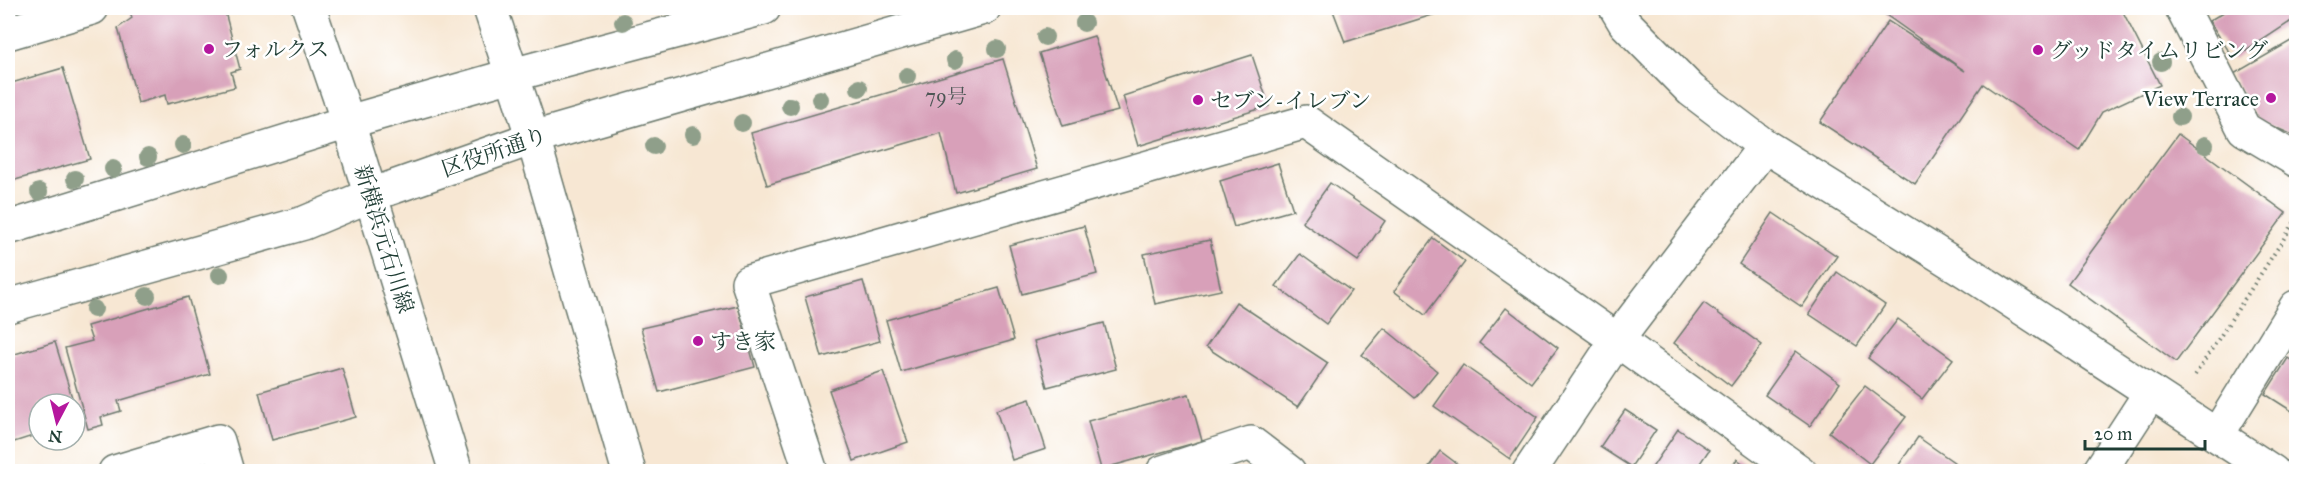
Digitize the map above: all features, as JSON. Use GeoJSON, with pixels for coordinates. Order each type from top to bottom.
{"type":"FeatureCollection","features":[{"type":"Feature","properties":{"kind":"street"},"geometry":{"type":"LineString","coordinates":[[8,33],[92,8]]}},
{"type":"Feature","properties":{"kind":"street","name":"新横浜元石川線"},"geometry":{"type":"LineString","coordinates":[[309,8],[348,122],[456,471]]}},
{"type":"Feature","properties":{"kind":"street"},"geometry":{"type":"LineString","coordinates":[[490,8],[533,138],[629,471]]}},
{"type":"Feature","properties":{"kind":"street"},"geometry":{"type":"LineString","coordinates":[[8,228],[348,122],[512,75],[764,8]]}},
{"type":"Feature","properties":{"kind":"street","name":"区役所通り"},"geometry":{"type":"LineString","coordinates":[[8,306],[304,223],[371,195],[533,138],[984,8]]}},
{"type":"Feature","properties":{"kind":"street"},"geometry":{"type":"LineString","coordinates":[[1616,8],[1625,23],[1691,90],[1765,146],[1967,272],[2273,471]]}},
{"type":"Feature","properties":{"kind":"street"},"geometry":{"type":"LineString","coordinates":[[2182,8],[2244,129],[2296,160]]}},
{"type":"Feature","properties":{"kind":"street"},"geometry":{"type":"LineString","coordinates":[[811,471],[748,282],[1306,122],[1800,471]]}},
{"type":"Feature","properties":{"kind":"street"},"geometry":{"type":"LineString","coordinates":[[1528,471],[1617,340],[1765,146]]}},
{"type":"Feature","properties":{"kind":"street"},"geometry":{"type":"LineString","coordinates":[[2217,435],[2296,307]]}},
{"type":"Feature","properties":{"kind":"street"},"geometry":{"type":"LineString","coordinates":[[2099,471],[2162,400]]}},
{"type":"Feature","properties":{"kind":"street"},"geometry":{"type":"LineString","coordinates":[[115,471],[218,441],[227,471]]}},
{"type":"Feature","properties":{"kind":"street"},"geometry":{"type":"LineString","coordinates":[[1163,471],[1251,443],[1289,471]]}},
{"type":"Feature","properties":{"kind":"path"},"geometry":{"type":"LineString","coordinates":[[2162,400],[2296,220]]}},
{"type":"Feature","properties":{"kind":"building"},"geometry":{"type":"Polygon","coordinates":[[[129,8],[224,8],[240,69],[231,72],[235,87],[167,104],[165,95],[138,103],[118,28],[132,18],[129,8]]]}},
{"type":"Feature","properties":{"kind":"building"},"geometry":{"type":"Polygon","coordinates":[[[1332,8],[1455,8],[1345,42],[1332,8]]]}},
{"type":"Feature","properties":{"kind":"building","name":"グッドタイムリビング"},"geometry":{"type":"Polygon","coordinates":[[[1891,8],[2121,8],[2160,85],[2102,112],[2079,150],[1983,84],[1915,184],[1820,122],[1888,21],[1965,71],[1886,15],[1891,8]]]}},
{"type":"Feature","properties":{"kind":"building"},"geometry":{"type":"Polygon","coordinates":[[[2230,8],[2296,8],[2296,18],[2234,59],[2209,21],[2230,8]]]}},
{"type":"Feature","properties":{"kind":"building"},"geometry":{"type":"Polygon","coordinates":[[[1094,36],[1118,111],[1063,126],[1039,53],[1094,36]]]}},
{"type":"Feature","properties":{"kind":"building","name":"View Terrace"},"geometry":{"type":"Polygon","coordinates":[[[2296,38],[2296,131],[2293,135],[2258,120],[2232,75],[2296,38]]]}},
{"type":"Feature","properties":{"kind":"building"},"geometry":{"type":"Polygon","coordinates":[[[1252,55],[1269,106],[1138,146],[1123,96],[1252,55]]]}},
{"type":"Feature","properties":{"kind":"building"},"geometry":{"type":"Polygon","coordinates":[[[1003,59],[1037,169],[956,193],[941,133],[767,185],[751,133],[1003,59]]]}},
{"type":"Feature","properties":{"kind":"building"},"geometry":{"type":"Polygon","coordinates":[[[63,68],[90,159],[8,182],[8,84],[63,68]]]}},
{"type":"Feature","properties":{"kind":"building"},"geometry":{"type":"Polygon","coordinates":[[[2178,134],[2286,213],[2176,362],[2068,283],[2178,134]]]}},
{"type":"Feature","properties":{"kind":"building"},"geometry":{"type":"Polygon","coordinates":[[[1278,163],[1293,210],[1234,227],[1220,181],[1278,163]]]}},
{"type":"Feature","properties":{"kind":"building"},"geometry":{"type":"Polygon","coordinates":[[[1330,183],[1385,221],[1358,261],[1302,222],[1330,183]]]}},
{"type":"Feature","properties":{"kind":"building"},"geometry":{"type":"Polygon","coordinates":[[[1773,213],[1837,256],[1802,307],[1739,264],[1773,213]]]}},
{"type":"Feature","properties":{"kind":"building"},"geometry":{"type":"Polygon","coordinates":[[[1084,226],[1097,274],[1022,294],[1009,245],[1084,226]]]}},
{"type":"Feature","properties":{"kind":"building"},"geometry":{"type":"Polygon","coordinates":[[[1433,238],[1465,262],[1425,315],[1394,291],[1433,238]]]}},
{"type":"Feature","properties":{"kind":"building"},"geometry":{"type":"Polygon","coordinates":[[[1210,240],[1221,290],[1155,304],[1144,254],[1210,240]]]}},
{"type":"Feature","properties":{"kind":"building"},"geometry":{"type":"Polygon","coordinates":[[[1300,254],[1351,291],[1326,324],[1276,286],[1300,254]]]}},
{"type":"Feature","properties":{"kind":"building"},"geometry":{"type":"Polygon","coordinates":[[[1837,272],[1885,305],[1857,346],[1809,314],[1837,272]]]}},
{"type":"Feature","properties":{"kind":"building"},"geometry":{"type":"Polygon","coordinates":[[[863,281],[880,341],[822,357],[805,297],[863,281]]]}},
{"type":"Feature","properties":{"kind":"building"},"geometry":{"type":"Polygon","coordinates":[[[999,288],[1014,340],[901,372],[886,320],[999,288]]]}},
{"type":"Feature","properties":{"kind":"building"},"geometry":{"type":"Polygon","coordinates":[[[188,297],[210,374],[118,401],[121,411],[101,417],[103,425],[88,429],[87,392],[77,392],[65,348],[92,341],[87,326],[188,297]]]}},
{"type":"Feature","properties":{"kind":"building"},"geometry":{"type":"Polygon","coordinates":[[[1236,302],[1328,363],[1298,407],[1206,347],[1236,302]]]}},
{"type":"Feature","properties":{"kind":"building"},"geometry":{"type":"Polygon","coordinates":[[[1704,303],[1762,345],[1731,386],[1674,343],[1704,303]]]}},
{"type":"Feature","properties":{"kind":"building"},"geometry":{"type":"Polygon","coordinates":[[[738,306],[755,367],[659,392],[641,328],[738,306]]]}},
{"type":"Feature","properties":{"kind":"building"},"geometry":{"type":"Polygon","coordinates":[[[1506,308],[1558,348],[1531,383],[1479,343],[1506,308]]]}},
{"type":"Feature","properties":{"kind":"building"},"geometry":{"type":"Polygon","coordinates":[[[1898,319],[1953,359],[1922,399],[1868,358],[1898,319]]]}},
{"type":"Feature","properties":{"kind":"building"},"geometry":{"type":"Polygon","coordinates":[[[1104,323],[1116,369],[1047,387],[1034,341],[1104,323]]]}},
{"type":"Feature","properties":{"kind":"building"},"geometry":{"type":"Polygon","coordinates":[[[1384,328],[1437,371],[1415,398],[1362,355],[1384,328]]]}},
{"type":"Feature","properties":{"kind":"building"},"geometry":{"type":"Polygon","coordinates":[[[55,342],[70,392],[27,392],[27,438],[8,444],[8,356],[55,342]]]}},
{"type":"Feature","properties":{"kind":"building"},"geometry":{"type":"Polygon","coordinates":[[[1796,351],[1840,383],[1810,426],[1765,395],[1796,351]]]}},
{"type":"Feature","properties":{"kind":"building"},"geometry":{"type":"Polygon","coordinates":[[[2288,358],[2296,364],[2295,413],[2265,394],[2288,358]]]}},
{"type":"Feature","properties":{"kind":"building"},"geometry":{"type":"Polygon","coordinates":[[[1463,365],[1538,417],[1510,459],[1434,406],[1463,365]]]}},
{"type":"Feature","properties":{"kind":"building"},"geometry":{"type":"Polygon","coordinates":[[[342,368],[356,417],[272,440],[259,392],[342,368]]]}},
{"type":"Feature","properties":{"kind":"building"},"geometry":{"type":"Polygon","coordinates":[[[883,371],[908,442],[854,461],[829,390],[883,371]]]}},
{"type":"Feature","properties":{"kind":"building"},"geometry":{"type":"Polygon","coordinates":[[[1865,386],[1906,417],[1870,464],[1829,432],[1865,386]]]}},
{"type":"Feature","properties":{"kind":"building"},"geometry":{"type":"Polygon","coordinates":[[[1189,394],[1202,441],[1101,469],[1088,421],[1189,394]]]}},
{"type":"Feature","properties":{"kind":"building"},"geometry":{"type":"Polygon","coordinates":[[[1030,399],[1046,449],[1012,460],[996,410],[1030,399]]]}},
{"type":"Feature","properties":{"kind":"building"},"geometry":{"type":"Polygon","coordinates":[[[1625,410],[1656,430],[1631,467],[1600,447],[1625,410]]]}},
{"type":"Feature","properties":{"kind":"building"},"geometry":{"type":"Polygon","coordinates":[[[1678,429],[1709,450],[1694,472],[1649,472],[1678,429]]]}},
{"type":"Feature","properties":{"kind":"building"},"geometry":{"type":"Polygon","coordinates":[[[1918,437],[1968,472],[1894,472],[1918,437]]]}},
{"type":"Feature","properties":{"kind":"building"},"geometry":{"type":"Polygon","coordinates":[[[1440,451],[1468,472],[1425,472],[1440,451]]]}},
{"type":"Feature","properties":{"kind":"building"},"geometry":{"type":"Polygon","coordinates":[[[1737,459],[1754,472],[1728,472],[1737,459]]]}},
{"type":"Feature","properties":{"kind":"place","name":"フォルクス"},"geometry":{"type":"Point","coordinates":[209,49]}},
{"type":"Feature","properties":{"kind":"place","name":"グッドタイムリビング"},"geometry":{"type":"Point","coordinates":[2038,50]}},
{"type":"Feature","properties":{"kind":"place","name":"View Terrace"},"geometry":{"type":"Point","coordinates":[2271,98]}},
{"type":"Feature","properties":{"kind":"place","name":"セブン-イレブン"},"geometry":{"type":"Point","coordinates":[1198,100]}},
{"type":"Feature","properties":{"kind":"place","name":"すき家"},"geometry":{"type":"Point","coordinates":[698,341]}}]}
